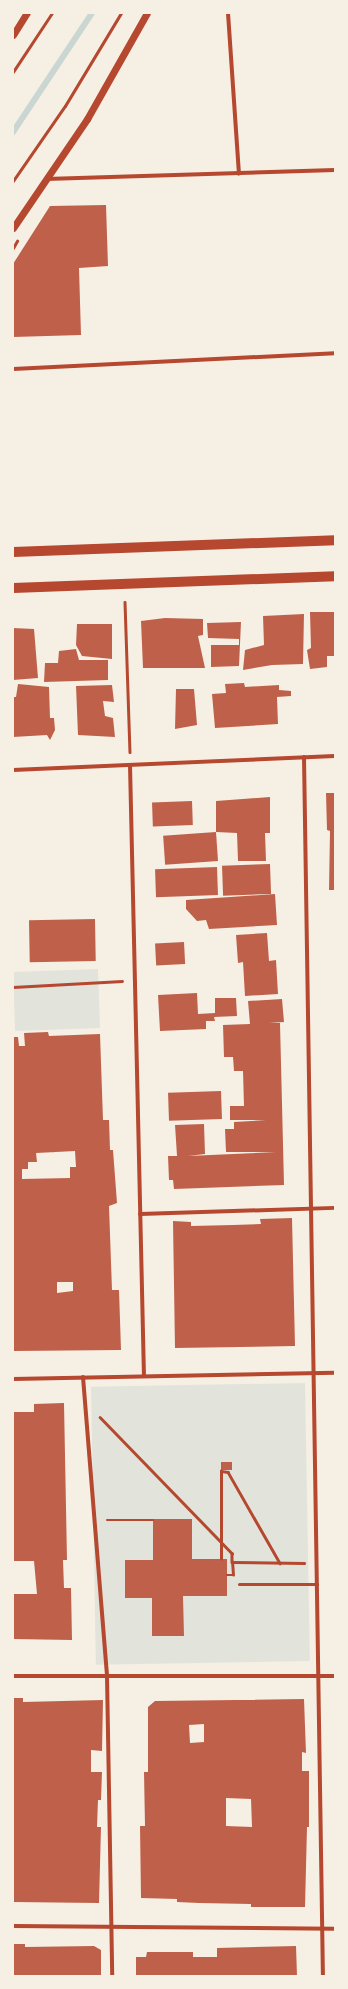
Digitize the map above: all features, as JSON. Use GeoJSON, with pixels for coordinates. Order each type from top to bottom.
{"type":"FeatureCollection","features":[{"type":"Feature","properties":{"kind":"main road"},"geometry":{"type":"LineString","coordinates":[[13,552],[335,540]]}},
{"type":"Feature","properties":{"kind":"main road"},"geometry":{"type":"LineString","coordinates":[[13,588],[335,576]]}},
{"type":"Feature","properties":{"kind":"street"},"geometry":{"type":"LineString","coordinates":[[13,35],[27,13]]}},
{"type":"Feature","properties":{"kind":"street"},"geometry":{"type":"LineString","coordinates":[[13,228],[87,119],[147,13]]}},
{"type":"Feature","properties":{"kind":"street"},"geometry":{"type":"LineString","coordinates":[[228,13],[239,174]]}},
{"type":"Feature","properties":{"kind":"street"},"geometry":{"type":"LineString","coordinates":[[46,179],[335,170]]}},
{"type":"Feature","properties":{"kind":"street"},"geometry":{"type":"LineString","coordinates":[[13,369],[335,353]]}},
{"type":"Feature","properties":{"kind":"street"},"geometry":{"type":"LineString","coordinates":[[13,770],[335,756]]}},
{"type":"Feature","properties":{"kind":"street"},"geometry":{"type":"LineString","coordinates":[[304,757],[323,1976]]}},
{"type":"Feature","properties":{"kind":"street"},"geometry":{"type":"LineString","coordinates":[[130,765],[144,1376]]}},
{"type":"Feature","properties":{"kind":"street"},"geometry":{"type":"LineString","coordinates":[[140,1214],[335,1208]]}},
{"type":"Feature","properties":{"kind":"street"},"geometry":{"type":"LineString","coordinates":[[13,1379],[335,1373]]}},
{"type":"Feature","properties":{"kind":"street"},"geometry":{"type":"LineString","coordinates":[[83,1377],[107,1676],[112,1976]]}},
{"type":"Feature","properties":{"kind":"street"},"geometry":{"type":"LineString","coordinates":[[13,1676],[335,1676]]}},
{"type":"Feature","properties":{"kind":"street"},"geometry":{"type":"LineString","coordinates":[[13,1926],[335,1929]]}},
{"type":"Feature","properties":{"kind":"lane"},"geometry":{"type":"LineString","coordinates":[[239,1584],[317,1584]]}},
{"type":"Feature","properties":{"kind":"path"},"geometry":{"type":"LineString","coordinates":[[13,72],[52,13]]}},
{"type":"Feature","properties":{"kind":"path"},"geometry":{"type":"LineString","coordinates":[[13,181],[65,106],[121,13]]}},
{"type":"Feature","properties":{"kind":"path"},"geometry":{"type":"LineString","coordinates":[[125,602],[130,765]]}},
{"type":"Feature","properties":{"kind":"path"},"geometry":{"type":"LineString","coordinates":[[13,987],[135,980]]}},
{"type":"Feature","properties":{"kind":"path"},"geometry":{"type":"LineString","coordinates":[[86,1402],[232,1553],[233,1575]]}},
{"type":"Feature","properties":{"kind":"path"},"geometry":{"type":"LineString","coordinates":[[221,1559],[221,1471],[228,1472],[280,1563]]}},
{"type":"Feature","properties":{"kind":"path"},"geometry":{"type":"LineString","coordinates":[[95,1520],[153,1520]]}},
{"type":"Feature","properties":{"kind":"path"},"geometry":{"type":"LineString","coordinates":[[232,1562],[316,1563]]}},
{"type":"Feature","properties":{"kind":"shaded area"},"geometry":{"type":"Polygon","coordinates":[[[98,969],[100,1028],[15,1031],[13,972],[98,969]]]}},
{"type":"Feature","properties":{"kind":"shaded area"},"geometry":{"type":"Polygon","coordinates":[[[305,1383],[310,1661],[96,1665],[91,1387],[305,1383]]]}},
{"type":"Feature","properties":{"kind":"building"},"geometry":{"type":"Polygon","coordinates":[[[106,205],[108,266],[79,268],[81,335],[13,337],[13,264],[50,206],[106,205]]]}},
{"type":"Feature","properties":{"kind":"building"},"geometry":{"type":"Polygon","coordinates":[[[310,612],[335,612],[335,656],[327,656],[327,667],[310,669],[307,650],[311,648],[310,612]]]}},
{"type":"Feature","properties":{"kind":"building"},"geometry":{"type":"Polygon","coordinates":[[[304,614],[303,664],[272,665],[243,670],[245,650],[264,645],[263,616],[304,614]]]}},
{"type":"Feature","properties":{"kind":"building"},"geometry":{"type":"Polygon","coordinates":[[[165,618],[203,619],[203,635],[198,636],[205,668],[143,668],[141,621],[165,618]]]}},
{"type":"Feature","properties":{"kind":"building"},"geometry":{"type":"Polygon","coordinates":[[[241,622],[239,666],[211,667],[211,645],[239,645],[239,639],[208,638],[207,623],[241,622]]]}},
{"type":"Feature","properties":{"kind":"building"},"geometry":{"type":"Polygon","coordinates":[[[77,624],[112,624],[112,659],[82,656],[76,645],[77,624]]]}},
{"type":"Feature","properties":{"kind":"building"},"geometry":{"type":"Polygon","coordinates":[[[13,628],[34,629],[38,678],[13,680],[13,628]]]}},
{"type":"Feature","properties":{"kind":"building"},"geometry":{"type":"Polygon","coordinates":[[[76,649],[79,660],[108,660],[108,680],[44,682],[45,663],[58,663],[59,651],[76,649]]]}},
{"type":"Feature","properties":{"kind":"building"},"geometry":{"type":"Polygon","coordinates":[[[244,683],[245,687],[279,685],[279,690],[291,691],[291,696],[277,697],[278,724],[215,728],[212,694],[226,693],[225,684],[244,683]]]}},
{"type":"Feature","properties":{"kind":"building"},"geometry":{"type":"Polygon","coordinates":[[[18,684],[49,687],[50,718],[54,718],[55,730],[50,740],[47,735],[13,737],[13,697],[16,697],[18,684]]]}},
{"type":"Feature","properties":{"kind":"building"},"geometry":{"type":"Polygon","coordinates":[[[112,685],[114,702],[103,701],[105,716],[113,718],[115,737],[78,735],[76,686],[112,685]]]}},
{"type":"Feature","properties":{"kind":"building"},"geometry":{"type":"Polygon","coordinates":[[[176,689],[194,689],[197,725],[175,729],[176,689]]]}},
{"type":"Feature","properties":{"kind":"building"},"geometry":{"type":"Polygon","coordinates":[[[326,793],[335,793],[335,890],[329,890],[330,831],[327,830],[326,793]]]}},
{"type":"Feature","properties":{"kind":"building"},"geometry":{"type":"Polygon","coordinates":[[[270,797],[270,833],[265,833],[266,861],[238,861],[237,833],[216,832],[216,801],[270,797]]]}},
{"type":"Feature","properties":{"kind":"building"},"geometry":{"type":"Polygon","coordinates":[[[192,801],[193,825],[153,826],[152,802],[192,801]]]}},
{"type":"Feature","properties":{"kind":"building"},"geometry":{"type":"Polygon","coordinates":[[[216,832],[218,861],[165,865],[163,836],[216,832]]]}},
{"type":"Feature","properties":{"kind":"building"},"geometry":{"type":"Polygon","coordinates":[[[270,864],[271,894],[223,896],[222,866],[270,864]]]}},
{"type":"Feature","properties":{"kind":"building"},"geometry":{"type":"Polygon","coordinates":[[[217,867],[218,895],[156,897],[155,869],[217,867]]]}},
{"type":"Feature","properties":{"kind":"building"},"geometry":{"type":"Polygon","coordinates":[[[275,894],[277,925],[209,929],[206,920],[197,921],[186,909],[186,900],[275,894]]]}},
{"type":"Feature","properties":{"kind":"building"},"geometry":{"type":"Polygon","coordinates":[[[95,919],[96,961],[30,962],[29,920],[95,919]]]}},
{"type":"Feature","properties":{"kind":"building"},"geometry":{"type":"Polygon","coordinates":[[[267,933],[269,961],[276,960],[278,994],[245,996],[243,962],[238,963],[236,935],[267,933]]]}},
{"type":"Feature","properties":{"kind":"building"},"geometry":{"type":"Polygon","coordinates":[[[184,942],[185,964],[156,965],[155,944],[184,942]]]}},
{"type":"Feature","properties":{"kind":"building"},"geometry":{"type":"Polygon","coordinates":[[[197,993],[198,1014],[215,1013],[215,998],[236,998],[237,1016],[214,1017],[215,1021],[206,1021],[206,1029],[160,1031],[158,995],[197,993]]]}},
{"type":"Feature","properties":{"kind":"building"},"geometry":{"type":"Polygon","coordinates":[[[282,999],[284,1022],[269,1023],[280,1023],[284,1185],[174,1189],[173,1180],[169,1180],[168,1156],[177,1156],[175,1125],[204,1124],[205,1154],[188,1156],[276,1152],[226,1152],[225,1129],[234,1129],[234,1122],[266,1120],[230,1120],[230,1106],[244,1106],[243,1071],[234,1071],[233,1057],[224,1057],[223,1025],[250,1024],[248,1001],[282,999]]]}},
{"type":"Feature","properties":{"kind":"building"},"geometry":{"type":"Polygon","coordinates":[[[48,1032],[49,1036],[100,1034],[103,1120],[109,1120],[110,1150],[113,1150],[117,1203],[109,1206],[112,1290],[119,1290],[121,1350],[13,1351],[13,1037],[18,1037],[19,1046],[25,1046],[24,1033],[48,1032]],[[75,1151],[36,1153],[37,1162],[28,1162],[28,1169],[22,1169],[22,1179],[70,1178],[70,1167],[76,1167],[75,1151]],[[57,1282],[57,1293],[73,1291],[73,1282],[57,1282]]]}},
{"type":"Feature","properties":{"kind":"building"},"geometry":{"type":"Polygon","coordinates":[[[221,1091],[222,1119],[169,1121],[168,1093],[221,1091]]]}},
{"type":"Feature","properties":{"kind":"building"},"geometry":{"type":"Polygon","coordinates":[[[292,1218],[295,1346],[175,1348],[173,1221],[191,1222],[191,1226],[233,1225],[261,1224],[260,1219],[292,1218]]]}},
{"type":"Feature","properties":{"kind":"building"},"geometry":{"type":"Polygon","coordinates":[[[64,1403],[67,1560],[63,1560],[64,1588],[71,1588],[72,1640],[13,1639],[13,1594],[37,1594],[34,1561],[13,1561],[13,1412],[34,1412],[34,1404],[64,1403]]]}},
{"type":"Feature","properties":{"kind":"building"},"geometry":{"type":"Polygon","coordinates":[[[221,1462],[232,1462],[232,1470],[221,1470],[221,1462]]]}},
{"type":"Feature","properties":{"kind":"building"},"geometry":{"type":"Polygon","coordinates":[[[153,1519],[192,1519],[192,1559],[227,1559],[227,1596],[183,1596],[184,1636],[152,1636],[152,1598],[125,1598],[125,1560],[153,1560],[153,1519]]]}},
{"type":"Feature","properties":{"kind":"building"},"geometry":{"type":"Polygon","coordinates":[[[13,1698],[23,1698],[23,1702],[103,1700],[102,1751],[91,1750],[91,1772],[102,1772],[101,1800],[98,1800],[97,1827],[101,1827],[99,1903],[13,1902],[13,1698]]]}},
{"type":"Feature","properties":{"kind":"building"},"geometry":{"type":"Polygon","coordinates":[[[304,1699],[306,1753],[302,1752],[302,1771],[309,1771],[309,1827],[307,1827],[305,1907],[251,1907],[251,1904],[177,1902],[177,1899],[141,1898],[140,1826],[145,1826],[144,1772],[148,1772],[148,1707],[155,1701],[304,1699]],[[204,1724],[189,1725],[190,1743],[204,1742],[204,1724]],[[226,1798],[226,1826],[252,1827],[251,1799],[226,1798]]]}},
{"type":"Feature","properties":{"kind":"building"},"geometry":{"type":"Polygon","coordinates":[[[13,1944],[25,1944],[25,1947],[94,1946],[101,1950],[101,1976],[13,1976],[13,1944]]]}},
{"type":"Feature","properties":{"kind":"building"},"geometry":{"type":"Polygon","coordinates":[[[296,1946],[297,1976],[136,1976],[136,1957],[146,1957],[147,1952],[193,1952],[193,1957],[217,1957],[217,1948],[296,1946]]]}},
{"type":"Feature","properties":{"kind":"waterway"},"geometry":{"type":"LineString","coordinates":[[13,132],[92,13]]}}]}
